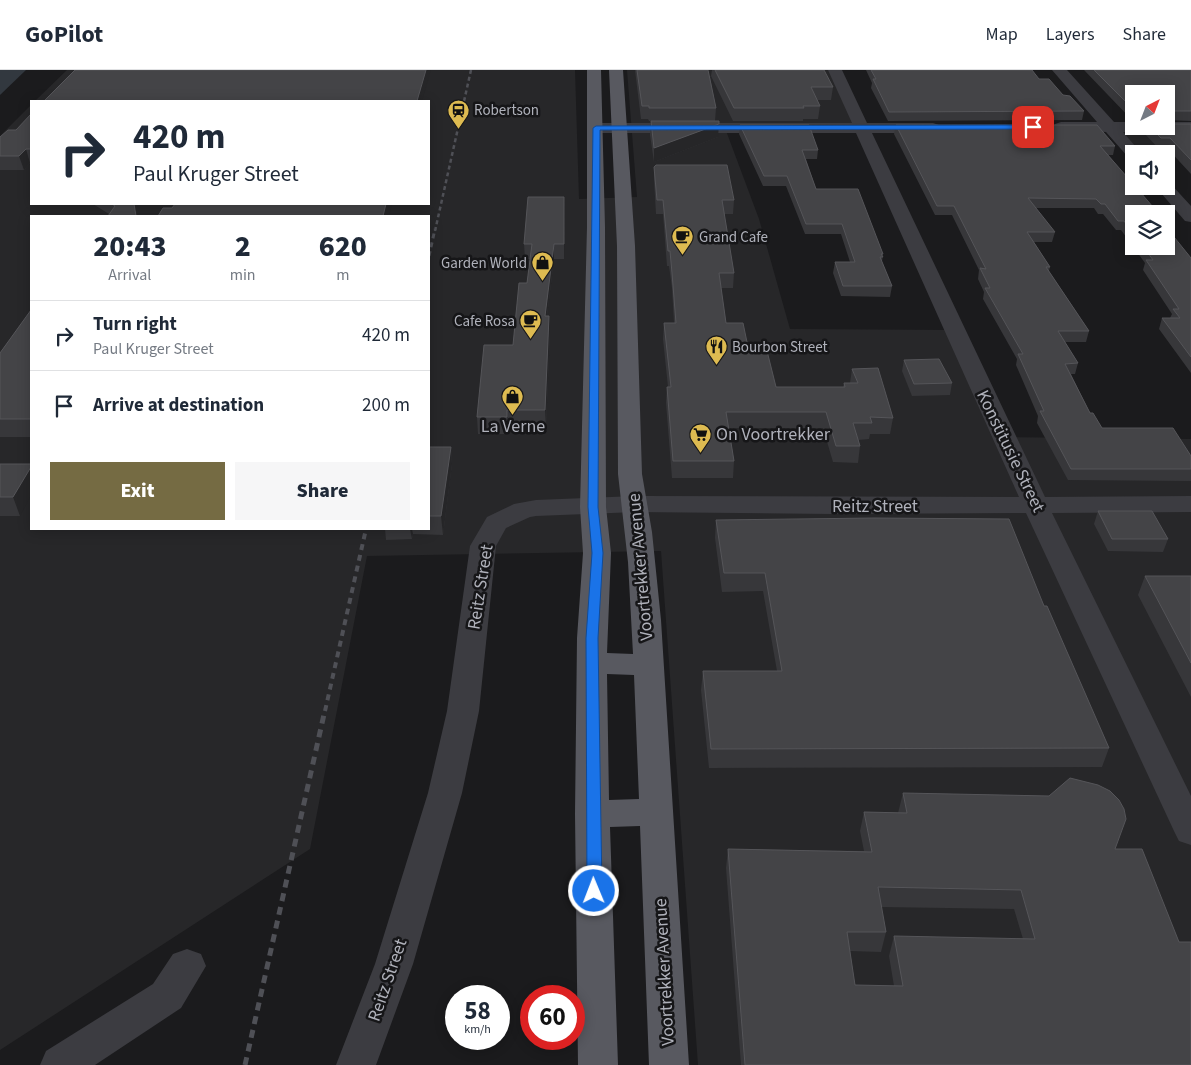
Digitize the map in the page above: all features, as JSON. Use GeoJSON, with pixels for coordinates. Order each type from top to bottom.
{"type":"FeatureCollection","features":[{"type":"Feature","properties":{"kind":"main road"},"geometry":{"type":"LineString","coordinates":[[594,70],[596,128],[593,507],[597,553],[592,663],[592,814],[598,1065]]}},
{"type":"Feature","properties":{"kind":"main road","name":"Voortrekker Avenue"},"geometry":{"type":"LineString","coordinates":[[616,70],[626,246],[630,474],[636,504],[649,665],[669,1065]]}},
{"type":"Feature","properties":{"kind":"main road"},"geometry":{"type":"LineString","coordinates":[[592,663],[649,665]]}},
{"type":"Feature","properties":{"kind":"main road"},"geometry":{"type":"LineString","coordinates":[[592,814],[657,812]]}},
{"type":"Feature","properties":{"kind":"street","name":"Konstitusie Street"},"geometry":{"type":"LineString","coordinates":[[835,70],[990,409],[1191,830]]}},
{"type":"Feature","properties":{"kind":"street"},"geometry":{"type":"LineString","coordinates":[[1060,70],[1126,145]]}},
{"type":"Feature","properties":{"kind":"street"},"geometry":{"type":"LineString","coordinates":[[1050,127],[1191,127]]}},
{"type":"Feature","properties":{"kind":"street"},"geometry":{"type":"LineString","coordinates":[[596,128],[951,128]]}},
{"type":"Feature","properties":{"kind":"street"},"geometry":{"type":"LineString","coordinates":[[1171,195],[1191,217]]}},
{"type":"Feature","properties":{"kind":"street","name":"Reitz Street"},"geometry":{"type":"LineString","coordinates":[[356,1065],[394,964],[445,793],[463,711],[483,546],[496,523],[523,510],[636,504],[833,506],[1191,504]]}},
{"type":"Feature","properties":{"kind":"street"},"geometry":{"type":"LineString","coordinates":[[60,1065],[167,996],[187,966]]}},
{"type":"Feature","properties":{"kind":"shaded area"},"geometry":{"type":"Polygon","coordinates":[[[0,70],[26,70],[0,95],[0,70]]]}},
{"type":"Feature","properties":{"kind":"shaded area"},"geometry":{"type":"Polygon","coordinates":[[[67,70],[575,70],[579,199],[637,197],[627,70],[830,70],[857,128],[725,128],[759,219],[790,329],[953,330],[1000,437],[1191,439],[1191,1065],[698,1065],[661,551],[367,556],[310,849],[0,1050],[0,136],[30,106],[30,205],[430,205],[430,100],[36,100],[67,70]]]}},
{"type":"Feature","properties":{"kind":"shaded area"},"geometry":{"type":"Polygon","coordinates":[[[1175,128],[1191,128],[1191,155],[1175,155],[1175,145],[1128,145],[1113,129],[1125,129],[1125,135],[1175,135],[1175,128]]]}},
{"type":"Feature","properties":{"kind":"building"},"geometry":{"type":"Polygon","coordinates":[[[75,70],[426,70],[417,100],[45,100],[75,70]]]}},
{"type":"Feature","properties":{"kind":"building"},"geometry":{"type":"Polygon","coordinates":[[[637,70],[708,70],[716,108],[649,108],[649,106],[642,106],[637,70]]]}},
{"type":"Feature","properties":{"kind":"building"},"geometry":{"type":"Polygon","coordinates":[[[715,70],[824,70],[833,87],[811,87],[820,106],[803,106],[804,108],[734,108],[715,70]]]}},
{"type":"Feature","properties":{"kind":"building"},"geometry":{"type":"Polygon","coordinates":[[[871,70],[1032,70],[1039,79],[1049,79],[1063,95],[1070,96],[1084,111],[889,112],[873,79],[876,79],[871,70]]]}},
{"type":"Feature","properties":{"kind":"building"},"geometry":{"type":"Polygon","coordinates":[[[1094,70],[1191,70],[1191,111],[1175,111],[1175,85],[1125,85],[1125,101],[1094,70]]]}},
{"type":"Feature","properties":{"kind":"building"},"geometry":{"type":"Polygon","coordinates":[[[30,115],[30,149],[26,149],[19,156],[0,156],[0,137],[8,130],[16,130],[30,115]]]}},
{"type":"Feature","properties":{"kind":"building"},"geometry":{"type":"Polygon","coordinates":[[[651,121],[719,121],[719,124],[654,148],[651,121]]]}},
{"type":"Feature","properties":{"kind":"building"},"geometry":{"type":"Polygon","coordinates":[[[1175,124],[1191,124],[1191,160],[1170,138],[1161,138],[1158,135],[1175,135],[1175,124]]]}},
{"type":"Feature","properties":{"kind":"building"},"geometry":{"type":"Polygon","coordinates":[[[740,125],[809,125],[818,150],[802,150],[816,189],[858,189],[883,254],[881,254],[883,257],[880,257],[892,286],[843,286],[835,262],[855,262],[842,224],[806,224],[787,176],[764,176],[740,125]]]}},
{"type":"Feature","properties":{"kind":"building"},"geometry":{"type":"Polygon","coordinates":[[[896,125],[1097,125],[1115,146],[1100,146],[1125,175],[1125,195],[1143,195],[1151,205],[1125,205],[1125,222],[1118,221],[1105,204],[1101,204],[1096,199],[1028,198],[1055,232],[1027,232],[1050,267],[1046,267],[1089,331],[1058,331],[1078,363],[1065,364],[1090,413],[1093,413],[1102,428],[1173,428],[1191,456],[1191,469],[1071,469],[1040,411],[1044,411],[1018,354],[1023,354],[985,288],[990,288],[980,268],[986,269],[954,206],[937,206],[896,125]]]}},
{"type":"Feature","properties":{"kind":"building"},"geometry":{"type":"Polygon","coordinates":[[[656,165],[727,165],[734,200],[722,200],[734,273],[719,273],[726,323],[743,323],[748,347],[766,347],[776,387],[845,387],[844,383],[858,383],[852,369],[878,368],[893,418],[870,417],[872,423],[853,423],[860,446],[836,446],[826,412],[726,412],[734,461],[673,461],[667,387],[671,387],[664,323],[676,323],[670,251],[668,251],[663,200],[657,200],[654,167],[656,165]]]}},
{"type":"Feature","properties":{"kind":"building"},"geometry":{"type":"Polygon","coordinates":[[[528,197],[564,197],[564,244],[554,244],[545,316],[549,316],[545,410],[507,410],[507,417],[477,417],[484,345],[513,345],[519,283],[527,283],[532,244],[524,244],[528,197]]]}},
{"type":"Feature","properties":{"kind":"building"},"geometry":{"type":"Polygon","coordinates":[[[114,205],[134,205],[136,215],[109,215],[115,206],[114,205]]]}},
{"type":"Feature","properties":{"kind":"building"},"geometry":{"type":"Polygon","coordinates":[[[174,205],[386,205],[383,215],[159,215],[163,208],[172,208],[174,205]]]}},
{"type":"Feature","properties":{"kind":"building"},"geometry":{"type":"Polygon","coordinates":[[[1175,238],[1191,258],[1191,357],[1162,318],[1180,318],[1173,309],[1179,309],[1146,260],[1153,260],[1149,255],[1175,255],[1175,238]]]}},
{"type":"Feature","properties":{"kind":"building"},"geometry":{"type":"Polygon","coordinates":[[[30,311],[30,419],[0,419],[0,353],[30,311]]]}},
{"type":"Feature","properties":{"kind":"building"},"geometry":{"type":"Polygon","coordinates":[[[939,359],[952,383],[914,384],[904,360],[939,359]]]}},
{"type":"Feature","properties":{"kind":"building"},"geometry":{"type":"Polygon","coordinates":[[[430,447],[451,447],[441,516],[430,516],[430,447]]]}},
{"type":"Feature","properties":{"kind":"building"},"geometry":{"type":"Polygon","coordinates":[[[0,464],[30,464],[30,469],[13,497],[0,497],[0,464]]]}},
{"type":"Feature","properties":{"kind":"building"},"geometry":{"type":"Polygon","coordinates":[[[1098,511],[1152,511],[1168,539],[1112,539],[1098,511]]]}},
{"type":"Feature","properties":{"kind":"building"},"geometry":{"type":"Polygon","coordinates":[[[1009,519],[1044,606],[1047,606],[1109,748],[711,749],[703,671],[782,671],[765,573],[724,573],[716,520],[1009,519]]]}},
{"type":"Feature","properties":{"kind":"building"},"geometry":{"type":"Polygon","coordinates":[[[1145,576],[1191,576],[1191,663],[1145,576]]]}},
{"type":"Feature","properties":{"kind":"building"},"geometry":{"type":"Polygon","coordinates":[[[1070,778],[1098,785],[1110,791],[1119,800],[1124,809],[1126,819],[1115,849],[1142,849],[1179,942],[1191,942],[1191,1065],[745,1065],[728,849],[872,852],[864,812],[907,813],[903,793],[1049,796],[1070,778]],[[878,887],[886,932],[847,932],[855,985],[903,986],[894,936],[1035,939],[1021,890],[878,887]]]}},
{"type":"Feature","properties":{"kind":"railway"},"geometry":{"type":"LineString","coordinates":[[435,231],[471,70]]}},
{"type":"Feature","properties":{"kind":"railway"},"geometry":{"type":"LineString","coordinates":[[430,252],[435,229]]}},
{"type":"Feature","properties":{"kind":"railway"},"geometry":{"type":"LineString","coordinates":[[325,711],[366,530]]}},
{"type":"Feature","properties":{"kind":"railway"},"geometry":{"type":"LineString","coordinates":[[245,1065],[325,710]]}},
{"type":"Feature","properties":{"kind":"place","name":"Robertson"},"geometry":{"type":"Point","coordinates":[458,129]}},
{"type":"Feature","properties":{"kind":"place","name":"Grand Cafe"},"geometry":{"type":"Point","coordinates":[683,256]}},
{"type":"Feature","properties":{"kind":"place","name":"Garden World"},"geometry":{"type":"Point","coordinates":[543,282]}},
{"type":"Feature","properties":{"kind":"place","name":"Cafe Rosa"},"geometry":{"type":"Point","coordinates":[531,340]}},
{"type":"Feature","properties":{"kind":"place","name":"Bourbon Street"},"geometry":{"type":"Point","coordinates":[716,366]}},
{"type":"Feature","properties":{"kind":"place","name":"La Verne"},"geometry":{"type":"Point","coordinates":[513,415]}},
{"type":"Feature","properties":{"kind":"place","name":"On Voortrekker"},"geometry":{"type":"Point","coordinates":[700,453]}},
{"type":"Feature","properties":{"kind":"route"},"geometry":{"type":"LineString","coordinates":[[594,891],[592,638],[597,553],[593,507],[596,128],[1033,127]]}}]}
